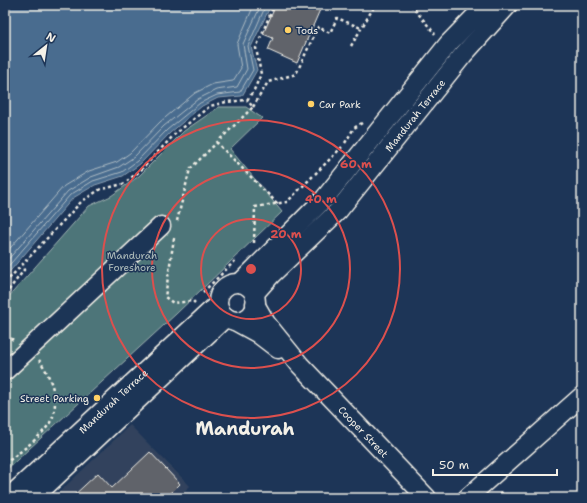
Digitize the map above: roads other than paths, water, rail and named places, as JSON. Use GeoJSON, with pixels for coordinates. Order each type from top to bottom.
{"type":"FeatureCollection","features":[{"type":"Feature","properties":{"kind":"street","name":"Mandurah Terrace"},"geometry":{"type":"LineString","coordinates":[[250,294],[449,43],[486,5]]}},
{"type":"Feature","properties":{"kind":"street","name":"Mandurah Terrace"},"geometry":{"type":"LineString","coordinates":[[250,294],[338,211],[463,55],[508,5]]}},
{"type":"Feature","properties":{"kind":"street"},"geometry":{"type":"LineString","coordinates":[[5,371],[168,230]]}},
{"type":"Feature","properties":{"kind":"street"},"geometry":{"type":"LineString","coordinates":[[229,285],[250,294],[251,314],[241,320],[226,314],[218,298],[224,288],[229,285]]}},
{"type":"Feature","properties":{"kind":"street","name":"Cooper Street"},"geometry":{"type":"LineString","coordinates":[[250,294],[266,323],[300,365],[427,498]]}},
{"type":"Feature","properties":{"kind":"street","name":"Mandurah Terrace"},"geometry":{"type":"LineString","coordinates":[[8,498],[226,314]]}},
{"type":"Feature","properties":{"kind":"street","name":"Mandurah Terrace"},"geometry":{"type":"LineString","coordinates":[[33,498],[226,314]]}},
{"type":"Feature","properties":{"kind":"street","name":"Cooper Street"},"geometry":{"type":"LineString","coordinates":[[226,314],[257,333],[300,365]]}},
{"type":"Feature","properties":{"kind":"street"},"geometry":{"type":"LineString","coordinates":[[467,498],[582,396]]}},
{"type":"Feature","properties":{"kind":"water"},"geometry":{"type":"Polygon","coordinates":[[[5,5],[271,5],[251,47],[257,70],[242,96],[218,98],[202,106],[170,133],[140,164],[123,176],[95,185],[73,198],[5,277],[5,5]]]}},
{"type":"Feature","properties":{"kind":"place","name":"Tods"},"geometry":{"type":"Point","coordinates":[288,30]}},
{"type":"Feature","properties":{"kind":"place","name":"Car Park"},"geometry":{"type":"Point","coordinates":[311,104]}},
{"type":"Feature","properties":{"kind":"place","name":"Street Parking"},"geometry":{"type":"Point","coordinates":[97,398]}},
{"type":"Feature","properties":{"kind":"district","name":"Mandurah"},"geometry":{"type":"Point","coordinates":[245,429]}},
{"type":"Feature","properties":{"kind":"park label","name":"Mandurah Foreshore"},"geometry":{"type":"Point","coordinates":[132,260]}}]}
